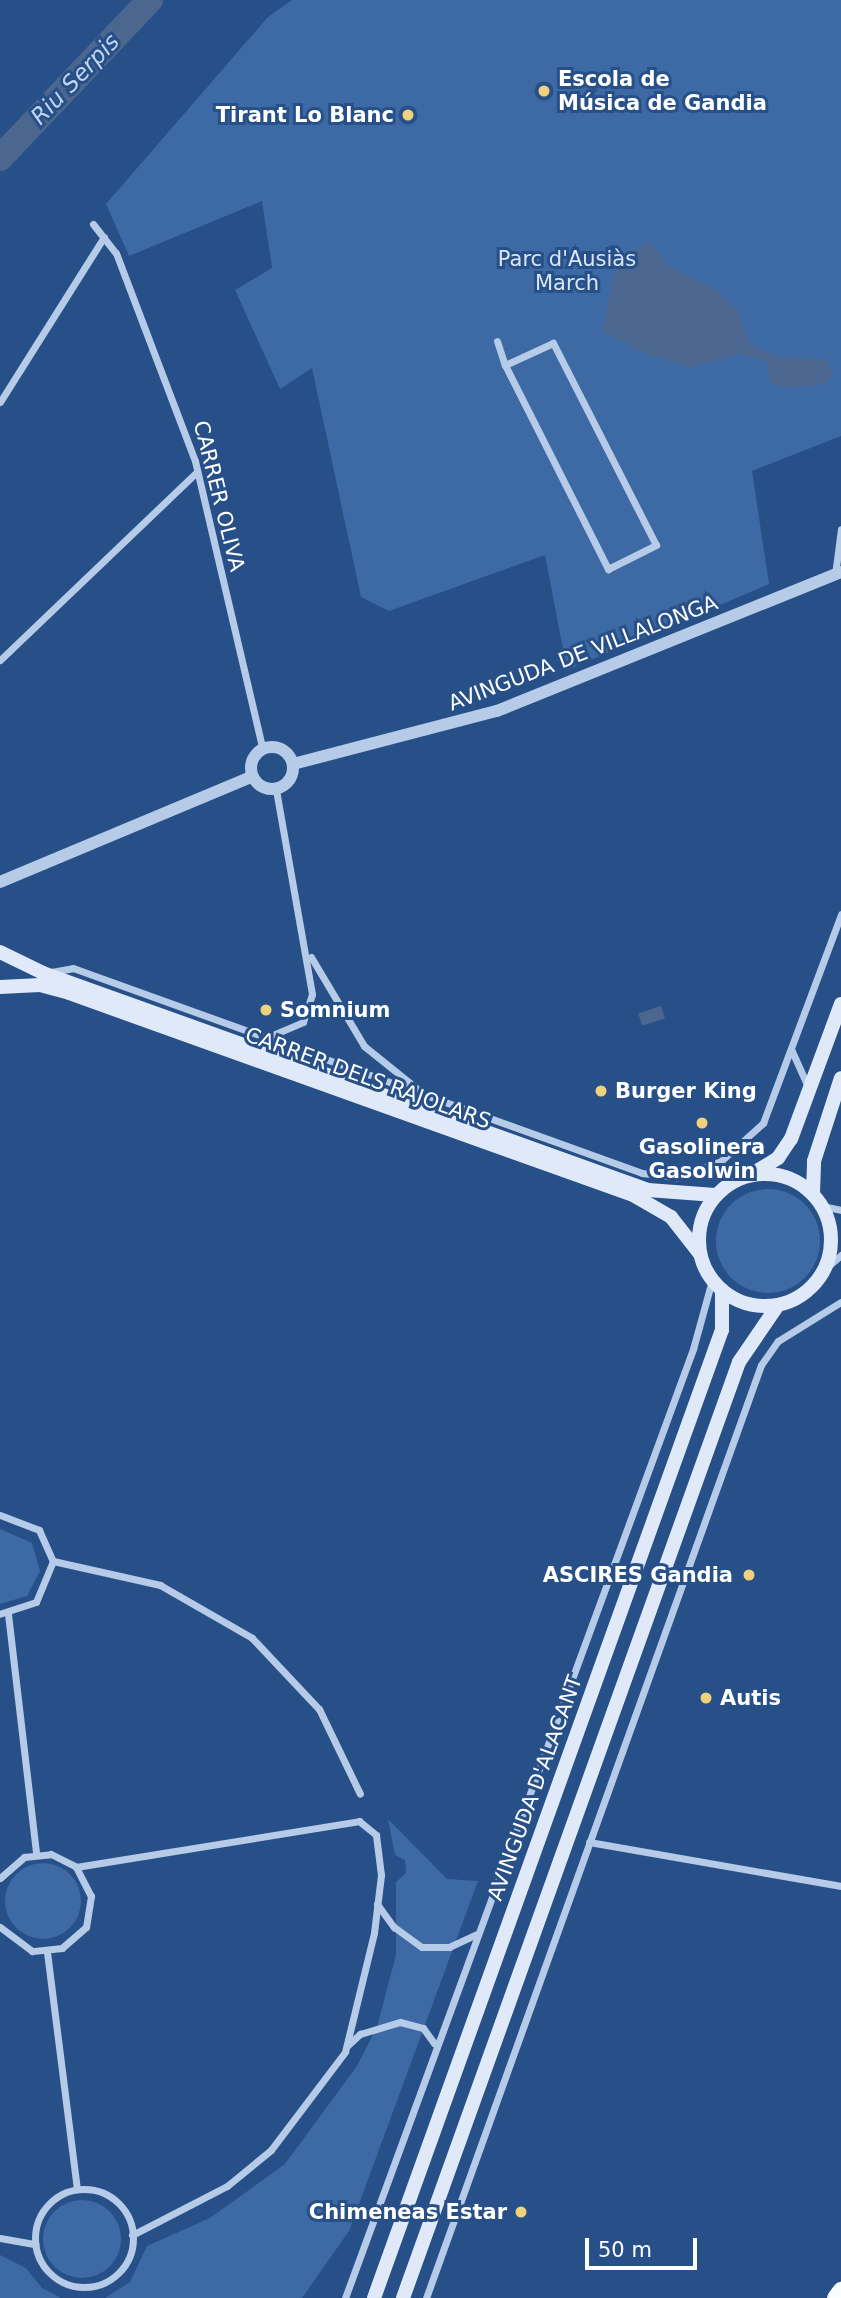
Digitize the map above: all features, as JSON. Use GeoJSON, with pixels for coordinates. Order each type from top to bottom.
{"type":"FeatureCollection","features":[{"type":"Feature","properties":{"kind":"highway"},"geometry":{"type":"LineString","coordinates":[[836,2298],[841,2291]]}},
{"type":"Feature","properties":{"kind":"main road","name":"CARRER DELS RAJOLARS"},"geometry":{"type":"LineString","coordinates":[[0,952],[43,973],[648,1190],[715,1195]]}},
{"type":"Feature","properties":{"kind":"main road","name":"CARRER DELS RAJOLARS"},"geometry":{"type":"LineString","coordinates":[[0,987],[40,985],[69,993],[633,1195],[671,1217],[700,1254]]}},
{"type":"Feature","properties":{"kind":"main road"},"geometry":{"type":"LineString","coordinates":[[778,1306],[738,1301],[717,1285],[700,1254],[704,1213],[715,1195],[778,1158],[809,1090],[841,1004]]}},
{"type":"Feature","properties":{"kind":"main road"},"geometry":{"type":"LineString","coordinates":[[813,1193],[814,1161],[841,1077]]}},
{"type":"Feature","properties":{"kind":"main road"},"geometry":{"type":"LineString","coordinates":[[403,2298],[740,1362],[778,1306],[806,1293],[826,1268],[832,1237],[822,1206],[813,1193],[784,1176],[751,1174]]}},
{"type":"Feature","properties":{"kind":"main road","name":"AVINGUDA D'ALACANT"},"geometry":{"type":"LineString","coordinates":[[374,2298],[722,1330],[717,1285]]}},
{"type":"Feature","properties":{"kind":"street","name":"CARRER OLIVA"},"geometry":{"type":"LineString","coordinates":[[93,224],[104,237],[152,342],[197,473],[263,750]]}},
{"type":"Feature","properties":{"kind":"street"},"geometry":{"type":"LineString","coordinates":[[0,402],[104,237]]}},
{"type":"Feature","properties":{"kind":"street"},"geometry":{"type":"LineString","coordinates":[[497,341],[505,365],[608,569],[656,545],[553,343],[505,365]]}},
{"type":"Feature","properties":{"kind":"street"},"geometry":{"type":"LineString","coordinates":[[0,660],[197,473]]}},
{"type":"Feature","properties":{"kind":"street"},"geometry":{"type":"LineString","coordinates":[[838,573],[841,529]]}},
{"type":"Feature","properties":{"kind":"street","name":"AVINGUDA DE VILLALONGA"},"geometry":{"type":"LineString","coordinates":[[293,764],[497,711],[838,573]]}},
{"type":"Feature","properties":{"kind":"street"},"geometry":{"type":"LineString","coordinates":[[253,776],[252,763],[263,750],[279,748],[293,764],[289,782],[276,789]]}},
{"type":"Feature","properties":{"kind":"street"},"geometry":{"type":"LineString","coordinates":[[253,776],[276,789],[309,953],[311,1010],[292,1032],[264,1038]]}},
{"type":"Feature","properties":{"kind":"street"},"geometry":{"type":"LineString","coordinates":[[0,882],[253,776]]}},
{"type":"Feature","properties":{"kind":"street"},"geometry":{"type":"LineString","coordinates":[[43,973],[73,968],[642,1173],[677,1177],[710,1166],[748,1142],[769,1111],[841,914]]}},
{"type":"Feature","properties":{"kind":"street"},"geometry":{"type":"LineString","coordinates":[[309,953],[374,1059],[435,1100]]}},
{"type":"Feature","properties":{"kind":"street"},"geometry":{"type":"LineString","coordinates":[[791,1048],[809,1090]]}},
{"type":"Feature","properties":{"kind":"street"},"geometry":{"type":"LineString","coordinates":[[822,1206],[841,1210]]}},
{"type":"Feature","properties":{"kind":"street"},"geometry":{"type":"LineString","coordinates":[[826,1268],[841,1255]]}},
{"type":"Feature","properties":{"kind":"street","name":"AVINGUDA D'ALACANT"},"geometry":{"type":"LineString","coordinates":[[345,2298],[435,2043],[717,1285]]}},
{"type":"Feature","properties":{"kind":"street"},"geometry":{"type":"LineString","coordinates":[[426,2298],[756,1378],[778,1341],[841,1302]]}},
{"type":"Feature","properties":{"kind":"street"},"geometry":{"type":"LineString","coordinates":[[0,1515],[39,1530],[53,1560],[36,1602],[4,1614],[36,1854]]}},
{"type":"Feature","properties":{"kind":"street"},"geometry":{"type":"LineString","coordinates":[[53,1560],[160,1585],[252,1638],[319,1709],[360,1794]]}},
{"type":"Feature","properties":{"kind":"street"},"geometry":{"type":"LineString","coordinates":[[0,1878],[14,1863],[36,1854],[76,1867],[359,1821],[376,1835],[377,1903],[369,1964],[346,2047],[314,2100],[271,2150],[227,2186],[132,2235]]}},
{"type":"Feature","properties":{"kind":"street"},"geometry":{"type":"LineString","coordinates":[[589,1842],[841,1886]]}},
{"type":"Feature","properties":{"kind":"street"},"geometry":{"type":"LineString","coordinates":[[0,1927],[19,1946],[47,1952],[76,1939],[88,1919],[91,1896],[76,1867]]}},
{"type":"Feature","properties":{"kind":"street"},"geometry":{"type":"LineString","coordinates":[[377,1903],[394,1927],[422,1947],[449,1947],[477,1934]]}},
{"type":"Feature","properties":{"kind":"street"},"geometry":{"type":"LineString","coordinates":[[47,1952],[77,2189]]}},
{"type":"Feature","properties":{"kind":"street"},"geometry":{"type":"LineString","coordinates":[[346,2047],[360,2034],[400,2022],[423,2028],[435,2043]]}},
{"type":"Feature","properties":{"kind":"street"},"geometry":{"type":"LineString","coordinates":[[77,2189],[118,2203],[132,2235],[121,2270],[84,2287],[54,2277],[35,2244],[40,2215],[77,2189]]}},
{"type":"Feature","properties":{"kind":"street"},"geometry":{"type":"LineString","coordinates":[[0,2238],[35,2244]]}},
{"type":"Feature","properties":{"kind":"green space","name":"Parc d'Ausiàs March"},"geometry":{"type":"Polygon","coordinates":[[[292,0],[841,0],[841,436],[752,471],[769,584],[567,670],[545,555],[389,611],[361,597],[312,368],[280,389],[235,290],[272,268],[262,201],[129,256],[106,204],[268,17],[292,0]]]}},
{"type":"Feature","properties":{"kind":"green space"},"geometry":{"type":"Polygon","coordinates":[[[768,1189],[788,1193],[805,1204],[816,1221],[820,1241],[816,1261],[805,1278],[788,1289],[768,1293],[748,1289],[731,1278],[720,1261],[716,1241],[720,1221],[731,1204],[748,1193],[768,1189]]]}},
{"type":"Feature","properties":{"kind":"green space"},"geometry":{"type":"Polygon","coordinates":[[[0,1529],[32,1543],[40,1571],[27,1596],[0,1604],[0,1529]]]}},
{"type":"Feature","properties":{"kind":"green space"},"geometry":{"type":"Polygon","coordinates":[[[388,1819],[447,1879],[478,1881],[349,2231],[302,2298],[105,2298],[130,2282],[147,2246],[210,2218],[285,2164],[357,2066],[377,2027],[396,1955],[396,1882],[406,1873],[405,1860],[395,1855],[388,1819]]]}},
{"type":"Feature","properties":{"kind":"green space"},"geometry":{"type":"Polygon","coordinates":[[[43,1863],[57,1866],[70,1874],[78,1887],[81,1901],[78,1915],[70,1928],[57,1936],[43,1939],[29,1936],[16,1928],[8,1915],[5,1901],[8,1887],[16,1874],[29,1866],[43,1863]]]}},
{"type":"Feature","properties":{"kind":"green space"},"geometry":{"type":"Polygon","coordinates":[[[82,2200],[97,2203],[109,2212],[118,2224],[121,2239],[118,2254],[109,2266],[97,2275],[82,2278],[67,2275],[55,2266],[46,2254],[43,2239],[46,2224],[55,2212],[67,2203],[82,2200]]]}},
{"type":"Feature","properties":{"kind":"green space"},"geometry":{"type":"Polygon","coordinates":[[[0,2255],[26,2268],[42,2288],[61,2298],[0,2298],[0,2255]]]}},
{"type":"Feature","properties":{"kind":"shaded area"},"geometry":{"type":"Polygon","coordinates":[[[651,242],[666,264],[718,291],[738,311],[748,343],[780,358],[826,359],[834,376],[825,384],[784,388],[770,382],[767,361],[741,354],[691,367],[650,356],[602,331],[618,259],[651,242]]]}},
{"type":"Feature","properties":{"kind":"shaded area"},"geometry":{"type":"Polygon","coordinates":[[[661,1006],[665,1018],[642,1026],[638,1013],[661,1006]]]}},
{"type":"Feature","properties":{"kind":"waterway","name":"Riu Serpis"},"geometry":{"type":"LineString","coordinates":[[0,158],[150,0]]}},
{"type":"Feature","properties":{"kind":"place","name":"Escola de Música de Gandia"},"geometry":{"type":"Point","coordinates":[544,91]}},
{"type":"Feature","properties":{"kind":"place","name":"Tirant Lo Blanc"},"geometry":{"type":"Point","coordinates":[408,115]}},
{"type":"Feature","properties":{"kind":"place","name":"Somnium"},"geometry":{"type":"Point","coordinates":[266,1010]}},
{"type":"Feature","properties":{"kind":"place","name":"Burger King"},"geometry":{"type":"Point","coordinates":[601,1091]}},
{"type":"Feature","properties":{"kind":"place","name":"Gasolinera Gasolwin"},"geometry":{"type":"Point","coordinates":[702,1123]}},
{"type":"Feature","properties":{"kind":"place","name":"ASCIRES Gandia"},"geometry":{"type":"Point","coordinates":[749,1575]}},
{"type":"Feature","properties":{"kind":"place","name":"Autis"},"geometry":{"type":"Point","coordinates":[706,1698]}},
{"type":"Feature","properties":{"kind":"place","name":"Chimeneas Estar"},"geometry":{"type":"Point","coordinates":[521,2212]}}]}
